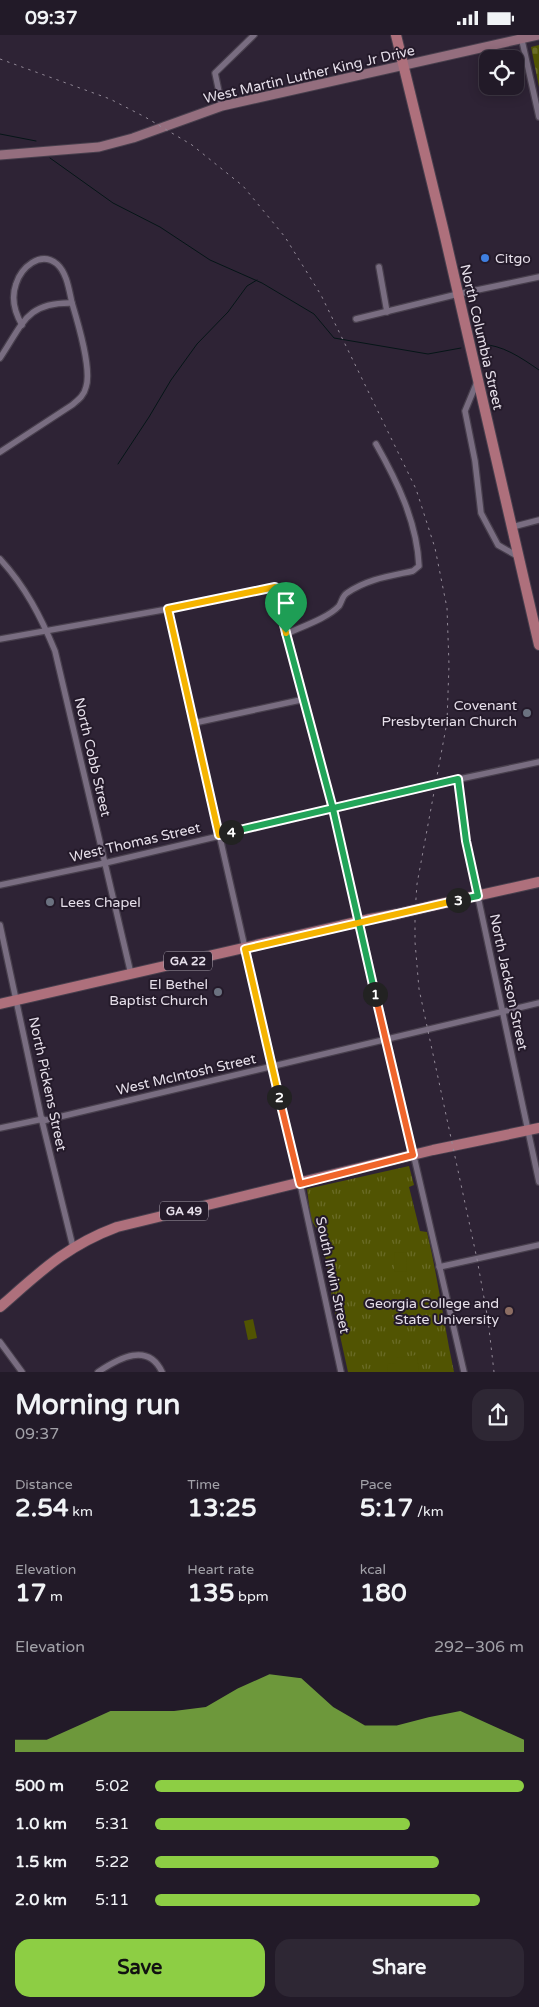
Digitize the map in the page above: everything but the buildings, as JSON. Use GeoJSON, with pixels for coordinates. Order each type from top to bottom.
{"type":"FeatureCollection","features":[{"type":"Feature","properties":{"kind":"main road","name":"North Columbia Street"},"geometry":{"type":"LineString","coordinates":[[396,35],[539,645]]}},
{"type":"Feature","properties":{"kind":"main road","name":"West Martin Luther King Jr Drive"},"geometry":{"type":"LineString","coordinates":[[0,155],[99,147],[141,135],[222,106],[404,66],[521,37],[538,35]]}},
{"type":"Feature","properties":{"kind":"main road","name":"GA 22"},"geometry":{"type":"LineString","coordinates":[[0,1004],[539,882]]}},
{"type":"Feature","properties":{"kind":"main road","name":"GA 49"},"geometry":{"type":"LineString","coordinates":[[0,1307],[42,1269],[73,1247],[93,1236],[117,1227],[413,1155],[534,1129]]}},
{"type":"Feature","properties":{"kind":"street"},"geometry":{"type":"LineString","coordinates":[[222,106],[215,73],[254,35]]}},
{"type":"Feature","properties":{"kind":"street"},"geometry":{"type":"LineString","coordinates":[[521,37],[539,117]]}},
{"type":"Feature","properties":{"kind":"street"},"geometry":{"type":"LineString","coordinates":[[0,452],[72,405],[86,390],[87,371],[72,303],[64,272],[56,263],[42,259],[35,260],[26,266],[16,284],[14,305],[16,316],[22,325]]}},
{"type":"Feature","properties":{"kind":"street"},"geometry":{"type":"LineString","coordinates":[[379,267],[387,313]]}},
{"type":"Feature","properties":{"kind":"street"},"geometry":{"type":"LineString","coordinates":[[356,319],[387,313],[458,293],[539,277]]}},
{"type":"Feature","properties":{"kind":"street"},"geometry":{"type":"LineString","coordinates":[[0,358],[31,313],[42,306],[72,303]]}},
{"type":"Feature","properties":{"kind":"street"},"geometry":{"type":"LineString","coordinates":[[478,379],[466,411],[474,453],[480,513],[498,545],[519,557]]}},
{"type":"Feature","properties":{"kind":"street"},"geometry":{"type":"LineString","coordinates":[[286,633],[307,625],[331,611],[339,605],[344,595],[363,583],[413,571],[419,566],[408,512],[397,483],[376,444]]}},
{"type":"Feature","properties":{"kind":"street"},"geometry":{"type":"LineString","coordinates":[[512,527],[539,520]]}},
{"type":"Feature","properties":{"kind":"street","name":"North Cobb Street"},"geometry":{"type":"LineString","coordinates":[[0,559],[26,591],[55,651],[130,974]]}},
{"type":"Feature","properties":{"kind":"street"},"geometry":{"type":"LineString","coordinates":[[0,639],[168,609],[275,587],[333,809],[464,1372]]}},
{"type":"Feature","properties":{"kind":"street","name":"South Irwin Street"},"geometry":{"type":"LineString","coordinates":[[168,609],[300,1184],[341,1372]]}},
{"type":"Feature","properties":{"kind":"street"},"geometry":{"type":"LineString","coordinates":[[194,723],[305,699]]}},
{"type":"Feature","properties":{"kind":"street","name":"West Thomas Street"},"geometry":{"type":"LineString","coordinates":[[0,885],[105,863],[539,761]]}},
{"type":"Feature","properties":{"kind":"street","name":"North Jackson Street"},"geometry":{"type":"LineString","coordinates":[[458,779],[466,841],[487,942],[534,1129],[539,1183]]}},
{"type":"Feature","properties":{"kind":"street","name":"North Pickens Street"},"geometry":{"type":"LineString","coordinates":[[0,925],[73,1247]]}},
{"type":"Feature","properties":{"kind":"street","name":"West McIntosh Street"},"geometry":{"type":"LineString","coordinates":[[0,1128],[43,1120],[272,1067],[539,1003]]}},
{"type":"Feature","properties":{"kind":"street"},"geometry":{"type":"LineString","coordinates":[[439,1267],[539,1245]]}},
{"type":"Feature","properties":{"kind":"street"},"geometry":{"type":"LineString","coordinates":[[0,1341],[22,1372]]}},
{"type":"Feature","properties":{"kind":"street"},"geometry":{"type":"LineString","coordinates":[[98,1372],[121,1358],[146,1355],[153,1359],[162,1372]]}},
{"type":"Feature","properties":{"kind":"green space"},"geometry":{"type":"Polygon","coordinates":[[[539,45],[539,87],[531,47],[539,45]]]}},
{"type":"Feature","properties":{"kind":"green space"},"geometry":{"type":"Polygon","coordinates":[[[409,1166],[414,1185],[409,1187],[420,1231],[427,1232],[454,1372],[348,1372],[320,1233],[311,1220],[307,1189],[409,1166]]]}},
{"type":"Feature","properties":{"kind":"green space"},"geometry":{"type":"Polygon","coordinates":[[[395,1252],[407,1253],[406,1272],[394,1271],[395,1252]]]}},
{"type":"Feature","properties":{"kind":"green space"},"geometry":{"type":"Polygon","coordinates":[[[253,1319],[257,1338],[248,1340],[244,1321],[253,1319]]]}},
{"type":"Feature","properties":{"kind":"green space"},"geometry":{"type":"Polygon","coordinates":[[[417,1355],[419,1372],[388,1372],[387,1364],[396,1363],[396,1358],[417,1355]]]}},
{"type":"Feature","properties":{"kind":"waterway"},"geometry":{"type":"LineString","coordinates":[[0,134],[36,141]]}},
{"type":"Feature","properties":{"kind":"waterway"},"geometry":{"type":"LineString","coordinates":[[50,158],[113,203],[160,227],[210,260],[262,283],[314,314],[334,338],[428,354],[461,348]]}},
{"type":"Feature","properties":{"kind":"waterway"},"geometry":{"type":"LineString","coordinates":[[118,464],[171,380],[197,344],[228,312],[247,286],[257,280]]}},
{"type":"Feature","properties":{"kind":"waterway"},"geometry":{"type":"LineString","coordinates":[[480,344],[504,349],[539,370]]}},
{"type":"Feature","properties":{"kind":"railway"},"geometry":{"type":"LineString","coordinates":[[0,59],[110,99],[145,117],[192,145],[243,186],[285,237],[321,295],[416,489],[435,548],[447,608],[449,665],[447,722],[417,884],[415,942],[419,989],[477,1259],[488,1320],[494,1372]]}},
{"type":"Feature","properties":{"kind":"place","name":"Citgo"},"geometry":{"type":"Point","coordinates":[485,258]}},
{"type":"Feature","properties":{"kind":"place","name":"Covenant Presbyterian Church"},"geometry":{"type":"Point","coordinates":[527,713]}},
{"type":"Feature","properties":{"kind":"place","name":"Lees Chapel"},"geometry":{"type":"Point","coordinates":[50,902]}},
{"type":"Feature","properties":{"kind":"place","name":"El Bethel Baptist Church"},"geometry":{"type":"Point","coordinates":[218,992]}},
{"type":"Feature","properties":{"kind":"place","name":"Georgia College and State University"},"geometry":{"type":"Point","coordinates":[509,1311]}},
{"type":"Feature","properties":{"kind":"route"},"geometry":{"type":"LineString","coordinates":[[286,633],[275,587],[168,609],[219,835],[333,809],[458,779],[457,786],[466,841],[478,896],[370,919],[343,925],[245,949],[300,1184],[413,1155],[365,947],[354,902],[334,817],[333,809],[286,633]]}}]}
